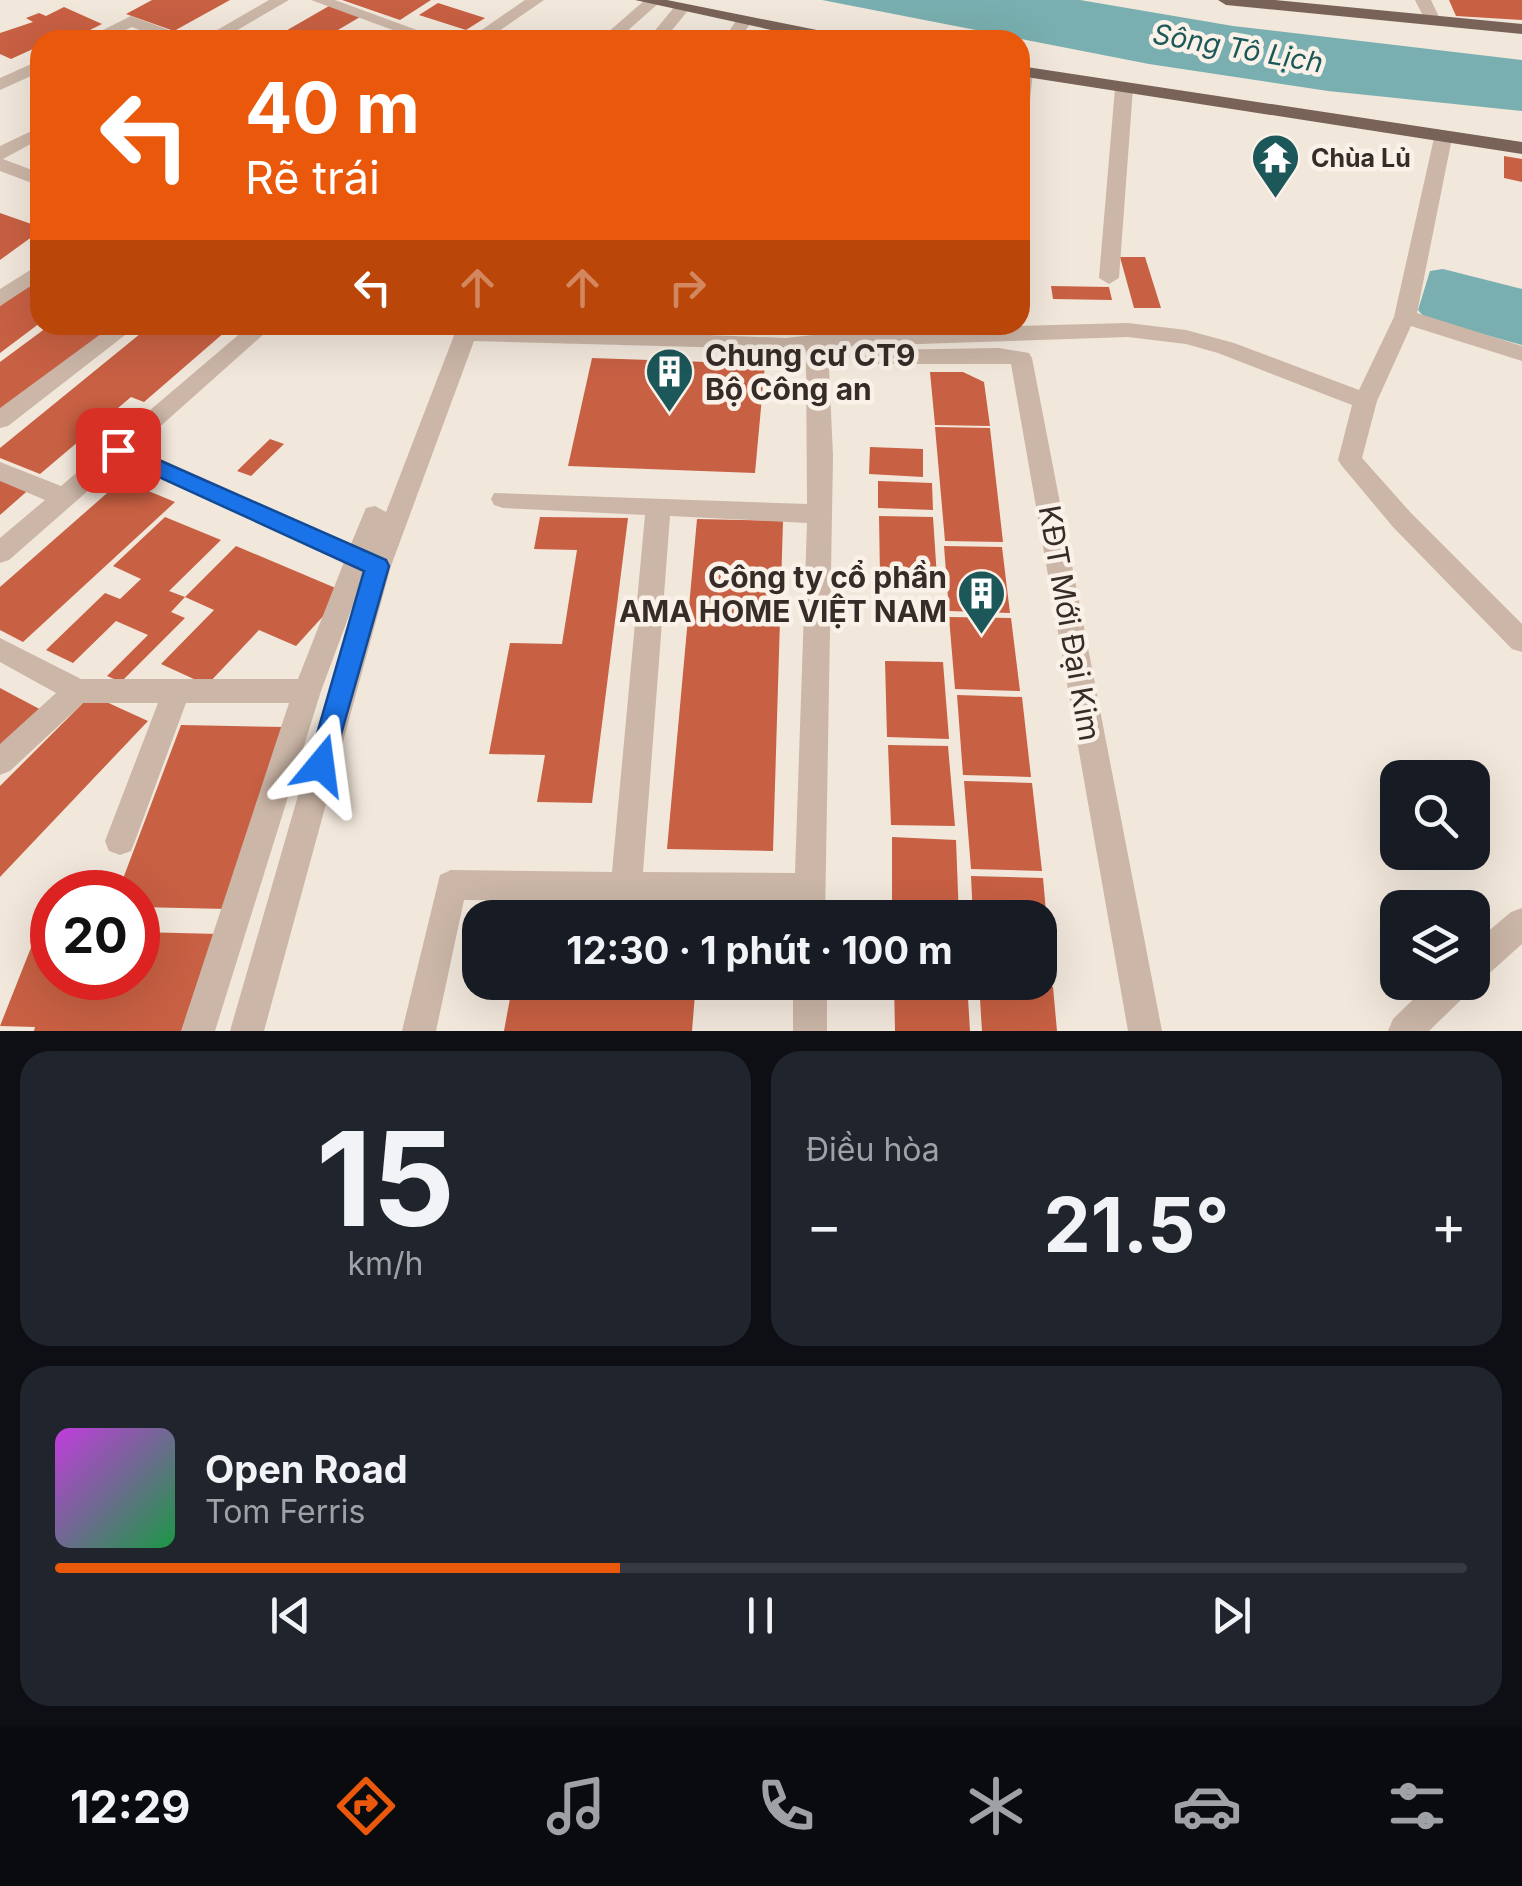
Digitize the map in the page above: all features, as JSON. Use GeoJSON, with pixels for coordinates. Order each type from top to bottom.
{"type":"FeatureCollection","features":[{"type":"Feature","properties":{"kind":"main road"},"geometry":{"type":"LineString","coordinates":[[1226,0],[1522,29]]}},
{"type":"Feature","properties":{"kind":"main road"},"geometry":{"type":"LineString","coordinates":[[647,1],[790,30]]}},
{"type":"Feature","properties":{"kind":"main road"},"geometry":{"type":"LineString","coordinates":[[1030,73],[1522,148]]}},
{"type":"Feature","properties":{"kind":"street"},"geometry":{"type":"LineString","coordinates":[[226,30],[281,0]]}},
{"type":"Feature","properties":{"kind":"street"},"geometry":{"type":"LineString","coordinates":[[319,0],[407,30]]}},
{"type":"Feature","properties":{"kind":"street"},"geometry":{"type":"LineString","coordinates":[[490,30],[536,0]]}},
{"type":"Feature","properties":{"kind":"street"},"geometry":{"type":"LineString","coordinates":[[1423,0],[1432,21]]}},
{"type":"Feature","properties":{"kind":"street"},"geometry":{"type":"LineString","coordinates":[[617,30],[647,1]]}},
{"type":"Feature","properties":{"kind":"street"},"geometry":{"type":"LineString","coordinates":[[662,30],[681,5]]}},
{"type":"Feature","properties":{"kind":"street"},"geometry":{"type":"LineString","coordinates":[[111,30],[131,20],[155,30]]}},
{"type":"Feature","properties":{"kind":"street"},"geometry":{"type":"LineString","coordinates":[[738,30],[744,21]]}},
{"type":"Feature","properties":{"kind":"street"},"geometry":{"type":"LineString","coordinates":[[0,85],[30,70]]}},
{"type":"Feature","properties":{"kind":"street"},"geometry":{"type":"LineString","coordinates":[[1109,278],[1124,88]]}},
{"type":"Feature","properties":{"kind":"street"},"geometry":{"type":"LineString","coordinates":[[0,154],[30,138]]}},
{"type":"Feature","properties":{"kind":"street"},"geometry":{"type":"LineString","coordinates":[[1443,138],[1405,318],[1365,401],[1350,460],[1402,520],[1518,632]]}},
{"type":"Feature","properties":{"kind":"street"},"geometry":{"type":"LineString","coordinates":[[0,164],[30,176]]}},
{"type":"Feature","properties":{"kind":"street"},"geometry":{"type":"LineString","coordinates":[[0,299],[30,277]]}},
{"type":"Feature","properties":{"kind":"street"},"geometry":{"type":"LineString","coordinates":[[1405,318],[1522,354]]}},
{"type":"Feature","properties":{"kind":"street"},"geometry":{"type":"LineString","coordinates":[[1030,334],[1128,330],[1186,336],[1365,401]]}},
{"type":"Feature","properties":{"kind":"street"},"geometry":{"type":"LineString","coordinates":[[0,420],[115,335]]}},
{"type":"Feature","properties":{"kind":"street"},"geometry":{"type":"LineString","coordinates":[[0,553],[251,335]]}},
{"type":"Feature","properties":{"kind":"street"},"geometry":{"type":"LineString","coordinates":[[198,1031],[308,692],[466,335]]}},
{"type":"Feature","properties":{"kind":"street"},"geometry":{"type":"LineString","coordinates":[[501,335],[527,339],[785,335],[816,344],[995,335]]}},
{"type":"Feature","properties":{"kind":"street","name":"KĐT Mới Đại Kim"},"geometry":{"type":"LineString","coordinates":[[862,340],[1021,358],[1145,1031]]}},
{"type":"Feature","properties":{"kind":"street"},"geometry":{"type":"LineString","coordinates":[[809,900],[822,456],[816,344]]}},
{"type":"Feature","properties":{"kind":"street"},"geometry":{"type":"LineString","coordinates":[[118,450],[368,563]]}},
{"type":"Feature","properties":{"kind":"street"},"geometry":{"type":"LineString","coordinates":[[0,471],[64,497]]}},
{"type":"Feature","properties":{"kind":"street"},"geometry":{"type":"LineString","coordinates":[[502,499],[818,514]]}},
{"type":"Feature","properties":{"kind":"street"},"geometry":{"type":"LineString","coordinates":[[626,886],[658,507]]}},
{"type":"Feature","properties":{"kind":"street"},"geometry":{"type":"LineString","coordinates":[[247,1031],[368,563],[375,515]]}},
{"type":"Feature","properties":{"kind":"street"},"geometry":{"type":"LineString","coordinates":[[0,649],[78,691],[308,692]]}},
{"type":"Feature","properties":{"kind":"street"},"geometry":{"type":"LineString","coordinates":[[0,762],[78,691]]}},
{"type":"Feature","properties":{"kind":"street"},"geometry":{"type":"LineString","coordinates":[[120,841],[176,692]]}},
{"type":"Feature","properties":{"kind":"street"},"geometry":{"type":"LineString","coordinates":[[419,1031],[451,885],[626,886],[777,900]]}},
{"type":"Feature","properties":{"kind":"street"},"geometry":{"type":"LineString","coordinates":[[1490,951],[1522,923]]}},
{"type":"Feature","properties":{"kind":"street"},"geometry":{"type":"LineString","coordinates":[[810,1000],[810,1031]]}},
{"type":"Feature","properties":{"kind":"street"},"geometry":{"type":"LineString","coordinates":[[1416,1027],[1439,1000]]}},
{"type":"Feature","properties":{"kind":"water","name":"Sông Tô Lịch"},"geometry":{"type":"Polygon","coordinates":[[[822,0],[1080,0],[1233,26],[1522,60],[1522,111],[1328,91],[1149,64],[1030,41],[1030,30],[975,30],[822,0]]]}},
{"type":"Feature","properties":{"kind":"water"},"geometry":{"type":"Polygon","coordinates":[[[1443,269],[1522,289],[1522,345],[1425,318],[1418,310],[1430,271],[1443,269]]]}},
{"type":"Feature","properties":{"kind":"building"},"geometry":{"type":"Polygon","coordinates":[[[152,0],[230,0],[176,30],[126,14],[152,0]]]}},
{"type":"Feature","properties":{"kind":"building"},"geometry":{"type":"Polygon","coordinates":[[[342,0],[431,0],[400,20],[342,0]]]}},
{"type":"Feature","properties":{"kind":"building"},"geometry":{"type":"Polygon","coordinates":[[[1449,0],[1522,0],[1522,20],[1456,16],[1449,0]]]}},
{"type":"Feature","properties":{"kind":"building"},"geometry":{"type":"Polygon","coordinates":[[[438,3],[485,18],[466,30],[419,15],[438,3]]]}},
{"type":"Feature","properties":{"kind":"building"},"geometry":{"type":"Polygon","coordinates":[[[329,6],[360,17],[338,30],[287,30],[329,6]]]}},
{"type":"Feature","properties":{"kind":"building"},"geometry":{"type":"Polygon","coordinates":[[[64,7],[102,24],[90,30],[30,30],[30,50],[11,59],[0,54],[0,33],[33,22],[26,18],[39,13],[46,16],[64,7]]]}},
{"type":"Feature","properties":{"kind":"building"},"geometry":{"type":"Polygon","coordinates":[[[1504,156],[1522,159],[1522,182],[1504,178],[1504,156]]]}},
{"type":"Feature","properties":{"kind":"building"},"geometry":{"type":"Polygon","coordinates":[[[0,213],[30,224],[30,238],[0,260],[0,213]]]}},
{"type":"Feature","properties":{"kind":"building"},"geometry":{"type":"Polygon","coordinates":[[[1120,257],[1145,257],[1161,308],[1134,308],[1120,257]]]}},
{"type":"Feature","properties":{"kind":"building"},"geometry":{"type":"Polygon","coordinates":[[[30,284],[30,330],[0,353],[0,306],[30,284]]]}},
{"type":"Feature","properties":{"kind":"building"},"geometry":{"type":"Polygon","coordinates":[[[1051,286],[1109,287],[1112,300],[1053,299],[1051,286]]]}},
{"type":"Feature","properties":{"kind":"building"},"geometry":{"type":"Polygon","coordinates":[[[36,335],[104,335],[0,417],[0,362],[36,335]]]}},
{"type":"Feature","properties":{"kind":"building"},"geometry":{"type":"Polygon","coordinates":[[[139,335],[221,335],[144,402],[131,397],[40,474],[0,458],[0,448],[139,335]]]}},
{"type":"Feature","properties":{"kind":"building","name":"Chung cư CT9 Bộ Công an"},"geometry":{"type":"Polygon","coordinates":[[[592,358],[765,364],[755,473],[568,466],[592,358]]]}},
{"type":"Feature","properties":{"kind":"building"},"geometry":{"type":"Polygon","coordinates":[[[930,372],[963,372],[984,382],[990,426],[935,425],[930,372]]]}},
{"type":"Feature","properties":{"kind":"building"},"geometry":{"type":"Polygon","coordinates":[[[935,427],[990,428],[1003,542],[945,541],[935,427]]]}},
{"type":"Feature","properties":{"kind":"building"},"geometry":{"type":"Polygon","coordinates":[[[270,439],[284,444],[251,476],[237,471],[270,439]]]}},
{"type":"Feature","properties":{"kind":"building"},"geometry":{"type":"Polygon","coordinates":[[[870,447],[923,449],[923,477],[869,474],[870,447]]]}},
{"type":"Feature","properties":{"kind":"building"},"geometry":{"type":"Polygon","coordinates":[[[0,472],[33,486],[0,515],[0,472]]]}},
{"type":"Feature","properties":{"kind":"building"},"geometry":{"type":"Polygon","coordinates":[[[122,480],[175,502],[23,642],[0,630],[0,587],[122,480]]]}},
{"type":"Feature","properties":{"kind":"building"},"geometry":{"type":"Polygon","coordinates":[[[878,481],[932,483],[933,510],[878,508],[878,481]]]}},
{"type":"Feature","properties":{"kind":"building"},"geometry":{"type":"Polygon","coordinates":[[[879,516],[933,517],[937,578],[880,576],[879,516]]]}},
{"type":"Feature","properties":{"kind":"building"},"geometry":{"type":"Polygon","coordinates":[[[165,517],[221,540],[169,591],[185,597],[171,612],[185,618],[121,682],[107,676],[148,635],[116,621],[73,663],[46,650],[105,593],[120,599],[141,579],[113,566],[165,517]]]}},
{"type":"Feature","properties":{"kind":"building"},"geometry":{"type":"Polygon","coordinates":[[[540,517],[628,518],[592,803],[537,802],[545,755],[489,754],[510,643],[562,644],[577,550],[534,549],[540,517]]]}},
{"type":"Feature","properties":{"kind":"building"},"geometry":{"type":"Polygon","coordinates":[[[697,519],[783,521],[773,851],[667,849],[697,519]]]}},
{"type":"Feature","properties":{"kind":"building"},"geometry":{"type":"Polygon","coordinates":[[[236,546],[345,592],[296,646],[259,630],[207,685],[161,664],[214,610],[185,597],[236,546]]]}},
{"type":"Feature","properties":{"kind":"building"},"geometry":{"type":"Polygon","coordinates":[[[944,546],[1002,547],[1010,613],[949,611],[944,546]]]}},
{"type":"Feature","properties":{"kind":"building"},"geometry":{"type":"Polygon","coordinates":[[[949,617],[1011,618],[1020,691],[955,689],[949,617]]]}},
{"type":"Feature","properties":{"kind":"building"},"geometry":{"type":"Polygon","coordinates":[[[885,661],[943,662],[949,739],[887,737],[885,661]]]}},
{"type":"Feature","properties":{"kind":"building"},"geometry":{"type":"Polygon","coordinates":[[[0,688],[47,713],[0,745],[0,688]]]}},
{"type":"Feature","properties":{"kind":"building"},"geometry":{"type":"Polygon","coordinates":[[[91,695],[148,721],[0,877],[0,786],[91,695]]]}},
{"type":"Feature","properties":{"kind":"building"},"geometry":{"type":"Polygon","coordinates":[[[957,695],[1022,697],[1031,777],[963,775],[957,695]]]}},
{"type":"Feature","properties":{"kind":"building"},"geometry":{"type":"Polygon","coordinates":[[[181,725],[284,727],[227,909],[160,907],[160,870],[126,870],[181,725]]]}},
{"type":"Feature","properties":{"kind":"building"},"geometry":{"type":"Polygon","coordinates":[[[888,745],[948,746],[955,826],[891,825],[888,745]]]}},
{"type":"Feature","properties":{"kind":"building"},"geometry":{"type":"Polygon","coordinates":[[[964,781],[1032,783],[1042,871],[971,869],[964,781]]]}},
{"type":"Feature","properties":{"kind":"building"},"geometry":{"type":"Polygon","coordinates":[[[892,837],[956,840],[958,900],[892,900],[892,837]]]}},
{"type":"Feature","properties":{"kind":"building"},"geometry":{"type":"Polygon","coordinates":[[[971,876],[1043,878],[1045,900],[972,900],[971,876]]]}},
{"type":"Feature","properties":{"kind":"building"},"geometry":{"type":"Polygon","coordinates":[[[160,933],[219,934],[189,1031],[34,1031],[35,1027],[0,1026],[30,950],[30,1000],[160,1000],[160,933]]]}},
{"type":"Feature","properties":{"kind":"building"},"geometry":{"type":"Polygon","coordinates":[[[510,1000],[695,1000],[692,1031],[504,1031],[510,1000]]]}},
{"type":"Feature","properties":{"kind":"building"},"geometry":{"type":"Polygon","coordinates":[[[894,1000],[968,1000],[970,1031],[895,1031],[894,1000]]]}},
{"type":"Feature","properties":{"kind":"building"},"geometry":{"type":"Polygon","coordinates":[[[980,1000],[1054,1000],[1057,1031],[982,1031],[980,1000]]]}},
{"type":"Feature","properties":{"kind":"place","name":"Chùa Lủ"},"geometry":{"type":"Point","coordinates":[1276,200]}},
{"type":"Feature","properties":{"kind":"place","name":"Chung cư CT9 Bộ Công an"},"geometry":{"type":"Point","coordinates":[670,414]}},
{"type":"Feature","properties":{"kind":"place","name":"Công ty cổ phần AMA HOME VIỆT NAM"},"geometry":{"type":"Point","coordinates":[982,636]}},
{"type":"Feature","properties":{"kind":"route"},"geometry":{"type":"LineString","coordinates":[[118,450],[378,566],[321,765]]}}]}
